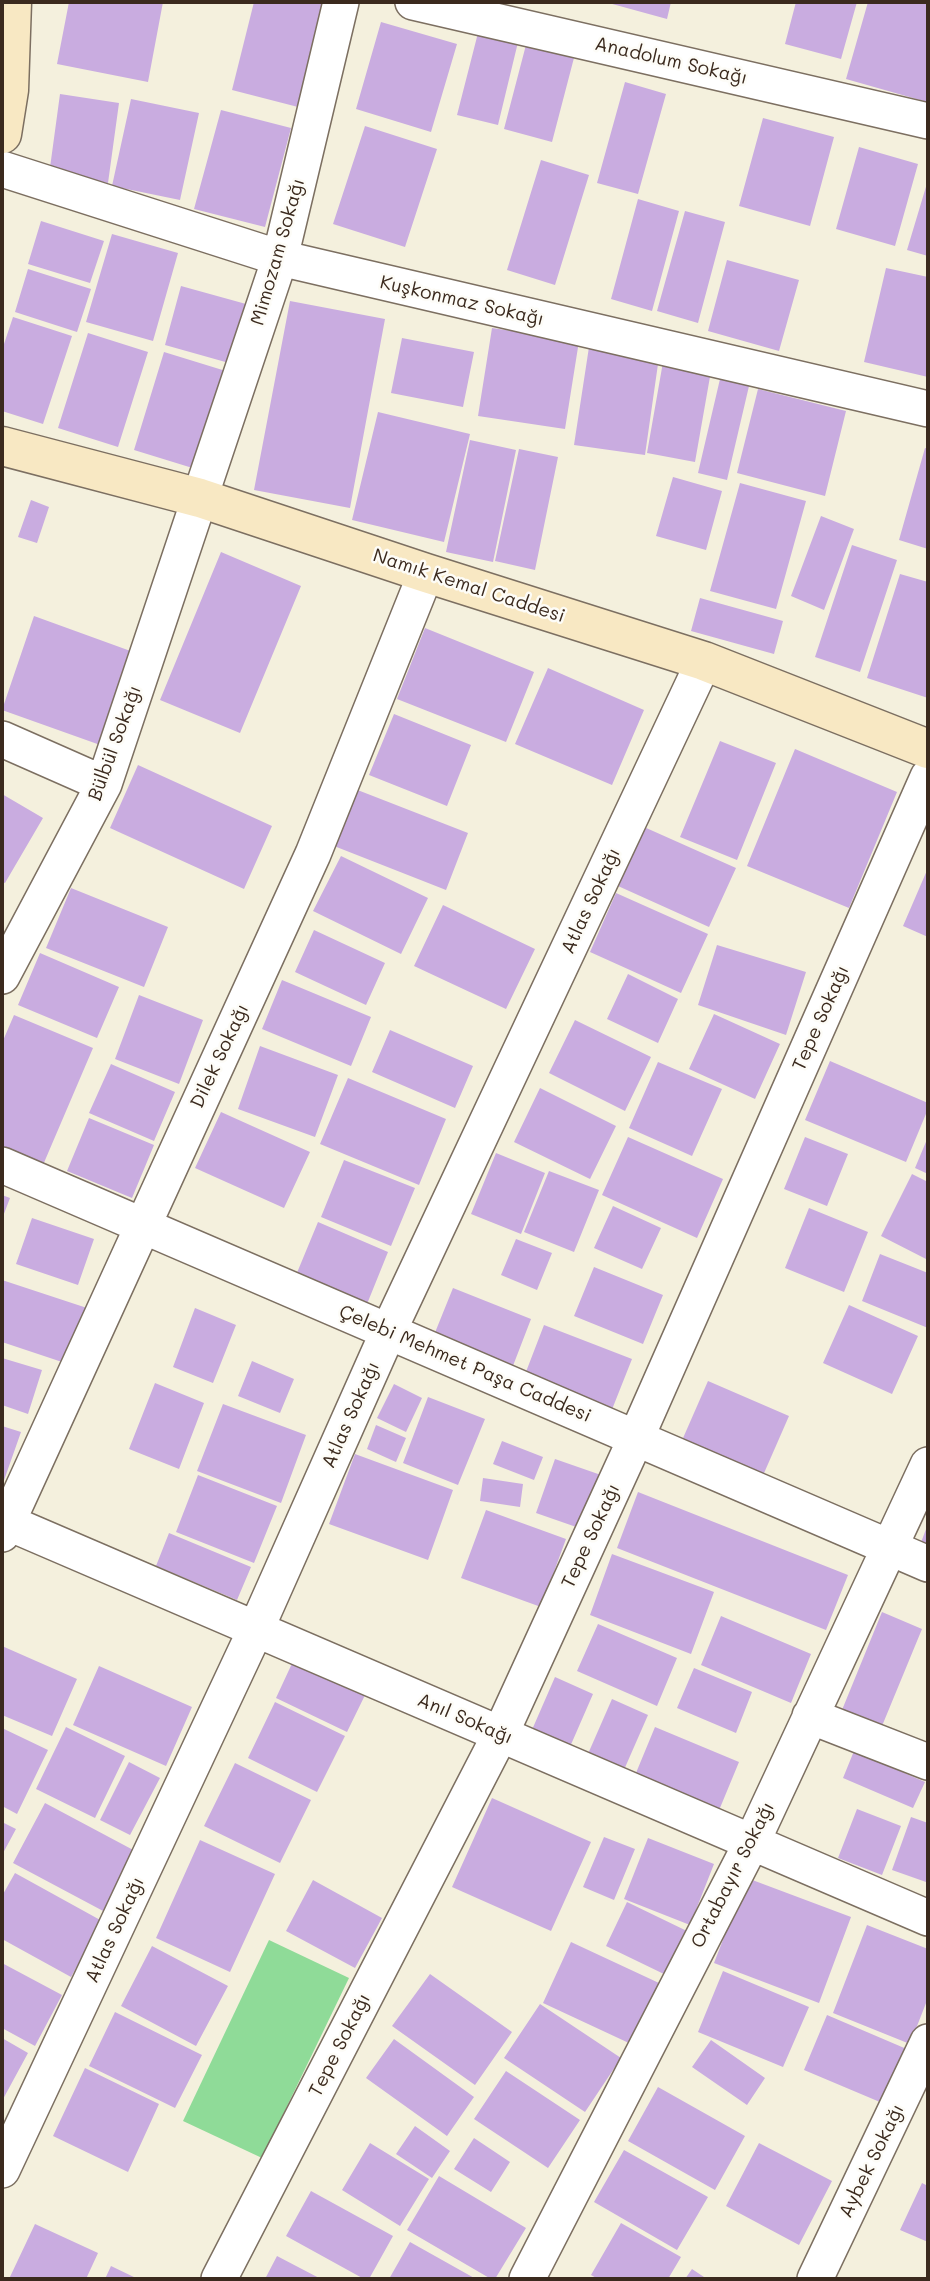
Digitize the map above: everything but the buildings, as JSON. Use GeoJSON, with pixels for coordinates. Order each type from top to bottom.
{"type":"FeatureCollection","features":[{"type":"Feature","properties":{"kind":"street"},"geometry":{"type":"LineString","coordinates":[[2,134],[9,90],[12,2]]}},
{"type":"Feature","properties":{"kind":"street","name":"Mimozam Sokağı"},"geometry":{"type":"LineString","coordinates":[[200,498],[279,258],[341,2]]}},
{"type":"Feature","properties":{"kind":"street","name":"Anadolum Sokağı"},"geometry":{"type":"LineString","coordinates":[[413,2],[928,121]]}},
{"type":"Feature","properties":{"kind":"street","name":"Kuşkonmaz Sokağı"},"geometry":{"type":"LineString","coordinates":[[2,169],[279,258],[928,409]]}},
{"type":"Feature","properties":{"kind":"street","name":"Namık Kemal Caddesi"},"geometry":{"type":"LineString","coordinates":[[2,446],[200,498],[426,573],[704,660],[928,749]]}},
{"type":"Feature","properties":{"kind":"street","name":"Bülbül Sokağı"},"geometry":{"type":"LineString","coordinates":[[2,976],[104,784],[200,498]]}},
{"type":"Feature","properties":{"kind":"street","name":"Dilek Sokağı"},"geometry":{"type":"LineString","coordinates":[[4,1525],[313,854],[426,573]]}},
{"type":"Feature","properties":{"kind":"street","name":"Atlas Sokağı"},"geometry":{"type":"LineString","coordinates":[[2,2170],[256,1629],[388,1331],[704,660]]}},
{"type":"Feature","properties":{"kind":"street"},"geometry":{"type":"LineString","coordinates":[[2,739],[104,784]]}},
{"type":"Feature","properties":{"kind":"street","name":"Tepe Sokağı"},"geometry":{"type":"LineString","coordinates":[[219,2279],[500,1735],[636,1438],[928,777]]}},
{"type":"Feature","properties":{"kind":"street","name":"Çelebi Mehmet Paşa Caddesi"},"geometry":{"type":"LineString","coordinates":[[2,1165],[928,1564]]}},
{"type":"Feature","properties":{"kind":"street","name":"Ortabayır Sokağı"},"geometry":{"type":"LineString","coordinates":[[527,2279],[752,1842],[928,1465]]}},
{"type":"Feature","properties":{"kind":"street","name":"Anıl Sokağı"},"geometry":{"type":"LineString","coordinates":[[4,1525],[256,1629],[928,1918]]}},
{"type":"Feature","properties":{"kind":"street"},"geometry":{"type":"LineString","coordinates":[[810,1716],[928,1762]]}},
{"type":"Feature","properties":{"kind":"street","name":"Aybek Sokağı"},"geometry":{"type":"LineString","coordinates":[[815,2279],[928,2042]]}},
{"type":"Feature","properties":{"kind":"green space"},"geometry":{"type":"Polygon","coordinates":[[[269,1940],[349,1978],[262,2158],[183,2121],[269,1940]]]}}]}
